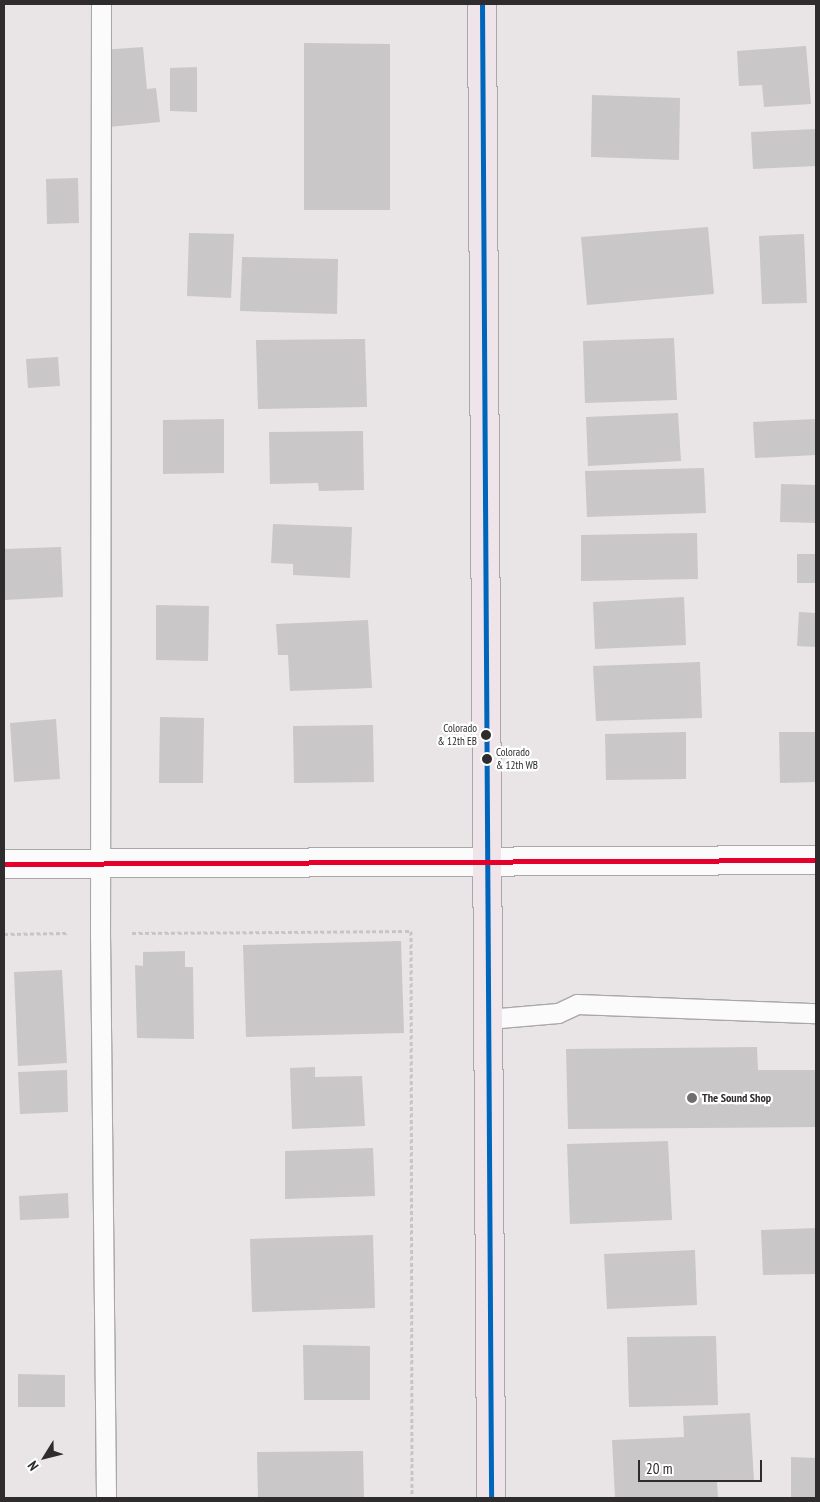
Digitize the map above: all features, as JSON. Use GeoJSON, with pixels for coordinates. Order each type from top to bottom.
{"type":"FeatureCollection","features":[{"type":"Feature","properties":{"kind":"main road"},"geometry":{"type":"LineString","coordinates":[[482,4],[491,1498]]}},
{"type":"Feature","properties":{"kind":"street"},"geometry":{"type":"LineString","coordinates":[[4,864],[488,860],[816,860]]}},
{"type":"Feature","properties":{"kind":"lane"},"geometry":{"type":"LineString","coordinates":[[101,4],[102,863],[100,933],[106,1498]]}},
{"type":"Feature","properties":{"kind":"lane"},"geometry":{"type":"LineString","coordinates":[[488,1019],[558,1013],[577,1004],[816,1013]]}},
{"type":"Feature","properties":{"kind":"path"},"geometry":{"type":"LineString","coordinates":[[4,934],[411,931],[412,1498]]}},
{"type":"Feature","properties":{"kind":"building"},"geometry":{"type":"Polygon","coordinates":[[[304,43],[390,44],[390,210],[304,210],[304,43]]]}},
{"type":"Feature","properties":{"kind":"building"},"geometry":{"type":"Polygon","coordinates":[[[806,46],[811,104],[764,107],[762,85],[739,86],[737,51],[806,46]]]}},
{"type":"Feature","properties":{"kind":"building"},"geometry":{"type":"Polygon","coordinates":[[[143,47],[147,89],[156,88],[160,122],[109,127],[102,50],[143,47]]]}},
{"type":"Feature","properties":{"kind":"building"},"geometry":{"type":"Polygon","coordinates":[[[197,67],[197,112],[170,111],[170,68],[197,67]]]}},
{"type":"Feature","properties":{"kind":"building"},"geometry":{"type":"Polygon","coordinates":[[[592,95],[680,98],[679,160],[591,157],[592,95]]]}},
{"type":"Feature","properties":{"kind":"building"},"geometry":{"type":"Polygon","coordinates":[[[816,129],[816,166],[753,169],[751,132],[816,129]]]}},
{"type":"Feature","properties":{"kind":"building"},"geometry":{"type":"Polygon","coordinates":[[[78,178],[79,223],[47,224],[46,179],[78,178]]]}},
{"type":"Feature","properties":{"kind":"building"},"geometry":{"type":"Polygon","coordinates":[[[708,227],[714,294],[587,305],[581,237],[708,227]]]}},
{"type":"Feature","properties":{"kind":"building"},"geometry":{"type":"Polygon","coordinates":[[[189,233],[234,234],[231,298],[187,296],[189,233]]]}},
{"type":"Feature","properties":{"kind":"building"},"geometry":{"type":"Polygon","coordinates":[[[804,234],[807,303],[762,304],[759,236],[804,234]]]}},
{"type":"Feature","properties":{"kind":"building"},"geometry":{"type":"Polygon","coordinates":[[[242,257],[338,259],[337,314],[240,311],[242,257]]]}},
{"type":"Feature","properties":{"kind":"building"},"geometry":{"type":"Polygon","coordinates":[[[674,338],[677,400],[585,403],[583,341],[674,338]]]}},
{"type":"Feature","properties":{"kind":"building"},"geometry":{"type":"Polygon","coordinates":[[[365,339],[367,407],[258,409],[256,340],[365,339]]]}},
{"type":"Feature","properties":{"kind":"building"},"geometry":{"type":"Polygon","coordinates":[[[58,357],[60,386],[28,388],[26,359],[58,357]]]}},
{"type":"Feature","properties":{"kind":"building"},"geometry":{"type":"Polygon","coordinates":[[[678,413],[681,461],[588,466],[586,417],[678,413]]]}},
{"type":"Feature","properties":{"kind":"building"},"geometry":{"type":"Polygon","coordinates":[[[224,419],[224,473],[163,474],[163,420],[224,419]]]}},
{"type":"Feature","properties":{"kind":"building"},"geometry":{"type":"Polygon","coordinates":[[[816,419],[816,455],[755,458],[753,422],[816,419]]]}},
{"type":"Feature","properties":{"kind":"building"},"geometry":{"type":"Polygon","coordinates":[[[363,431],[364,490],[319,491],[318,483],[270,484],[269,432],[363,431]]]}},
{"type":"Feature","properties":{"kind":"building"},"geometry":{"type":"Polygon","coordinates":[[[704,468],[706,513],[587,517],[585,471],[704,468]]]}},
{"type":"Feature","properties":{"kind":"building"},"geometry":{"type":"Polygon","coordinates":[[[781,484],[816,485],[816,523],[780,522],[781,484]]]}},
{"type":"Feature","properties":{"kind":"building"},"geometry":{"type":"Polygon","coordinates":[[[273,524],[352,527],[350,578],[293,575],[293,564],[271,563],[273,524]]]}},
{"type":"Feature","properties":{"kind":"building"},"geometry":{"type":"Polygon","coordinates":[[[697,533],[698,579],[581,581],[581,535],[697,533]]]}},
{"type":"Feature","properties":{"kind":"building"},"geometry":{"type":"Polygon","coordinates":[[[61,547],[63,597],[4,600],[4,549],[61,547]]]}},
{"type":"Feature","properties":{"kind":"building"},"geometry":{"type":"Polygon","coordinates":[[[797,554],[816,554],[816,583],[797,583],[797,554]]]}},
{"type":"Feature","properties":{"kind":"building"},"geometry":{"type":"Polygon","coordinates":[[[684,597],[686,645],[595,649],[593,602],[684,597]]]}},
{"type":"Feature","properties":{"kind":"building"},"geometry":{"type":"Polygon","coordinates":[[[156,605],[209,606],[208,661],[156,660],[156,605]]]}},
{"type":"Feature","properties":{"kind":"building"},"geometry":{"type":"Polygon","coordinates":[[[799,612],[816,613],[816,647],[797,646],[799,612]]]}},
{"type":"Feature","properties":{"kind":"building"},"geometry":{"type":"Polygon","coordinates":[[[368,620],[372,688],[290,691],[288,655],[278,655],[276,624],[368,620]]]}},
{"type":"Feature","properties":{"kind":"building"},"geometry":{"type":"Polygon","coordinates":[[[700,662],[702,718],[596,721],[593,666],[700,662]]]}},
{"type":"Feature","properties":{"kind":"building"},"geometry":{"type":"Polygon","coordinates":[[[160,717],[204,718],[203,783],[159,783],[160,717]]]}},
{"type":"Feature","properties":{"kind":"building"},"geometry":{"type":"Polygon","coordinates":[[[56,719],[60,779],[14,782],[10,723],[56,719]]]}},
{"type":"Feature","properties":{"kind":"building"},"geometry":{"type":"Polygon","coordinates":[[[373,725],[374,782],[294,783],[293,726],[373,725]]]}},
{"type":"Feature","properties":{"kind":"building"},"geometry":{"type":"Polygon","coordinates":[[[686,732],[686,779],[606,780],[605,734],[686,732]]]}},
{"type":"Feature","properties":{"kind":"building"},"geometry":{"type":"Polygon","coordinates":[[[779,732],[816,732],[816,782],[780,783],[779,732]]]}},
{"type":"Feature","properties":{"kind":"building"},"geometry":{"type":"Polygon","coordinates":[[[401,941],[404,1033],[246,1037],[243,945],[401,941]]]}},
{"type":"Feature","properties":{"kind":"building"},"geometry":{"type":"Polygon","coordinates":[[[185,951],[185,967],[193,967],[194,1039],[137,1038],[135,965],[143,966],[143,952],[185,951]]]}},
{"type":"Feature","properties":{"kind":"building"},"geometry":{"type":"Polygon","coordinates":[[[62,970],[67,1063],[18,1066],[14,972],[62,970]]]}},
{"type":"Feature","properties":{"kind":"building","name":"The Sound Shop"},"geometry":{"type":"Polygon","coordinates":[[[757,1047],[758,1070],[816,1070],[816,1127],[568,1129],[566,1049],[757,1047]]]}},
{"type":"Feature","properties":{"kind":"building"},"geometry":{"type":"Polygon","coordinates":[[[315,1067],[315,1077],[362,1076],[365,1126],[292,1129],[290,1068],[315,1067]]]}},
{"type":"Feature","properties":{"kind":"building"},"geometry":{"type":"Polygon","coordinates":[[[67,1070],[68,1112],[20,1114],[18,1072],[67,1070]]]}},
{"type":"Feature","properties":{"kind":"building"},"geometry":{"type":"Polygon","coordinates":[[[668,1141],[672,1220],[570,1224],[567,1144],[668,1141]]]}},
{"type":"Feature","properties":{"kind":"building"},"geometry":{"type":"Polygon","coordinates":[[[373,1148],[375,1196],[285,1199],[285,1151],[373,1148]]]}},
{"type":"Feature","properties":{"kind":"building"},"geometry":{"type":"Polygon","coordinates":[[[68,1193],[69,1218],[20,1220],[19,1196],[68,1193]]]}},
{"type":"Feature","properties":{"kind":"building"},"geometry":{"type":"Polygon","coordinates":[[[816,1228],[816,1274],[763,1275],[761,1230],[816,1228]]]}},
{"type":"Feature","properties":{"kind":"building"},"geometry":{"type":"Polygon","coordinates":[[[373,1235],[375,1308],[252,1312],[250,1239],[373,1235]]]}},
{"type":"Feature","properties":{"kind":"building"},"geometry":{"type":"Polygon","coordinates":[[[695,1250],[697,1305],[607,1309],[604,1254],[695,1250]]]}},
{"type":"Feature","properties":{"kind":"building"},"geometry":{"type":"Polygon","coordinates":[[[716,1336],[718,1405],[629,1407],[627,1337],[716,1336]]]}},
{"type":"Feature","properties":{"kind":"building"},"geometry":{"type":"Polygon","coordinates":[[[303,1345],[370,1346],[370,1400],[304,1400],[303,1345]]]}},
{"type":"Feature","properties":{"kind":"building"},"geometry":{"type":"Polygon","coordinates":[[[18,1374],[65,1375],[65,1407],[18,1407],[18,1374]]]}},
{"type":"Feature","properties":{"kind":"building"},"geometry":{"type":"Polygon","coordinates":[[[750,1413],[754,1481],[717,1482],[718,1498],[615,1498],[612,1440],[684,1437],[683,1416],[750,1413]]]}},
{"type":"Feature","properties":{"kind":"building"},"geometry":{"type":"Polygon","coordinates":[[[363,1451],[364,1498],[258,1498],[257,1452],[363,1451]]]}},
{"type":"Feature","properties":{"kind":"building"},"geometry":{"type":"Polygon","coordinates":[[[791,1457],[816,1458],[816,1498],[791,1498],[791,1457]]]}},
{"type":"Feature","properties":{"kind":"transit line"},"geometry":{"type":"LineString","coordinates":[[482,4],[491,1498]]}},
{"type":"Feature","properties":{"kind":"transit line"},"geometry":{"type":"LineString","coordinates":[[4,864],[816,860]]}},
{"type":"Feature","properties":{"kind":"place","name":"Colorado & 12th EB"},"geometry":{"type":"Point","coordinates":[486,735]}},
{"type":"Feature","properties":{"kind":"place","name":"Colorado & 12th WB"},"geometry":{"type":"Point","coordinates":[487,759]}},
{"type":"Feature","properties":{"kind":"place","name":"The Sound Shop"},"geometry":{"type":"Point","coordinates":[692,1098]}}]}
